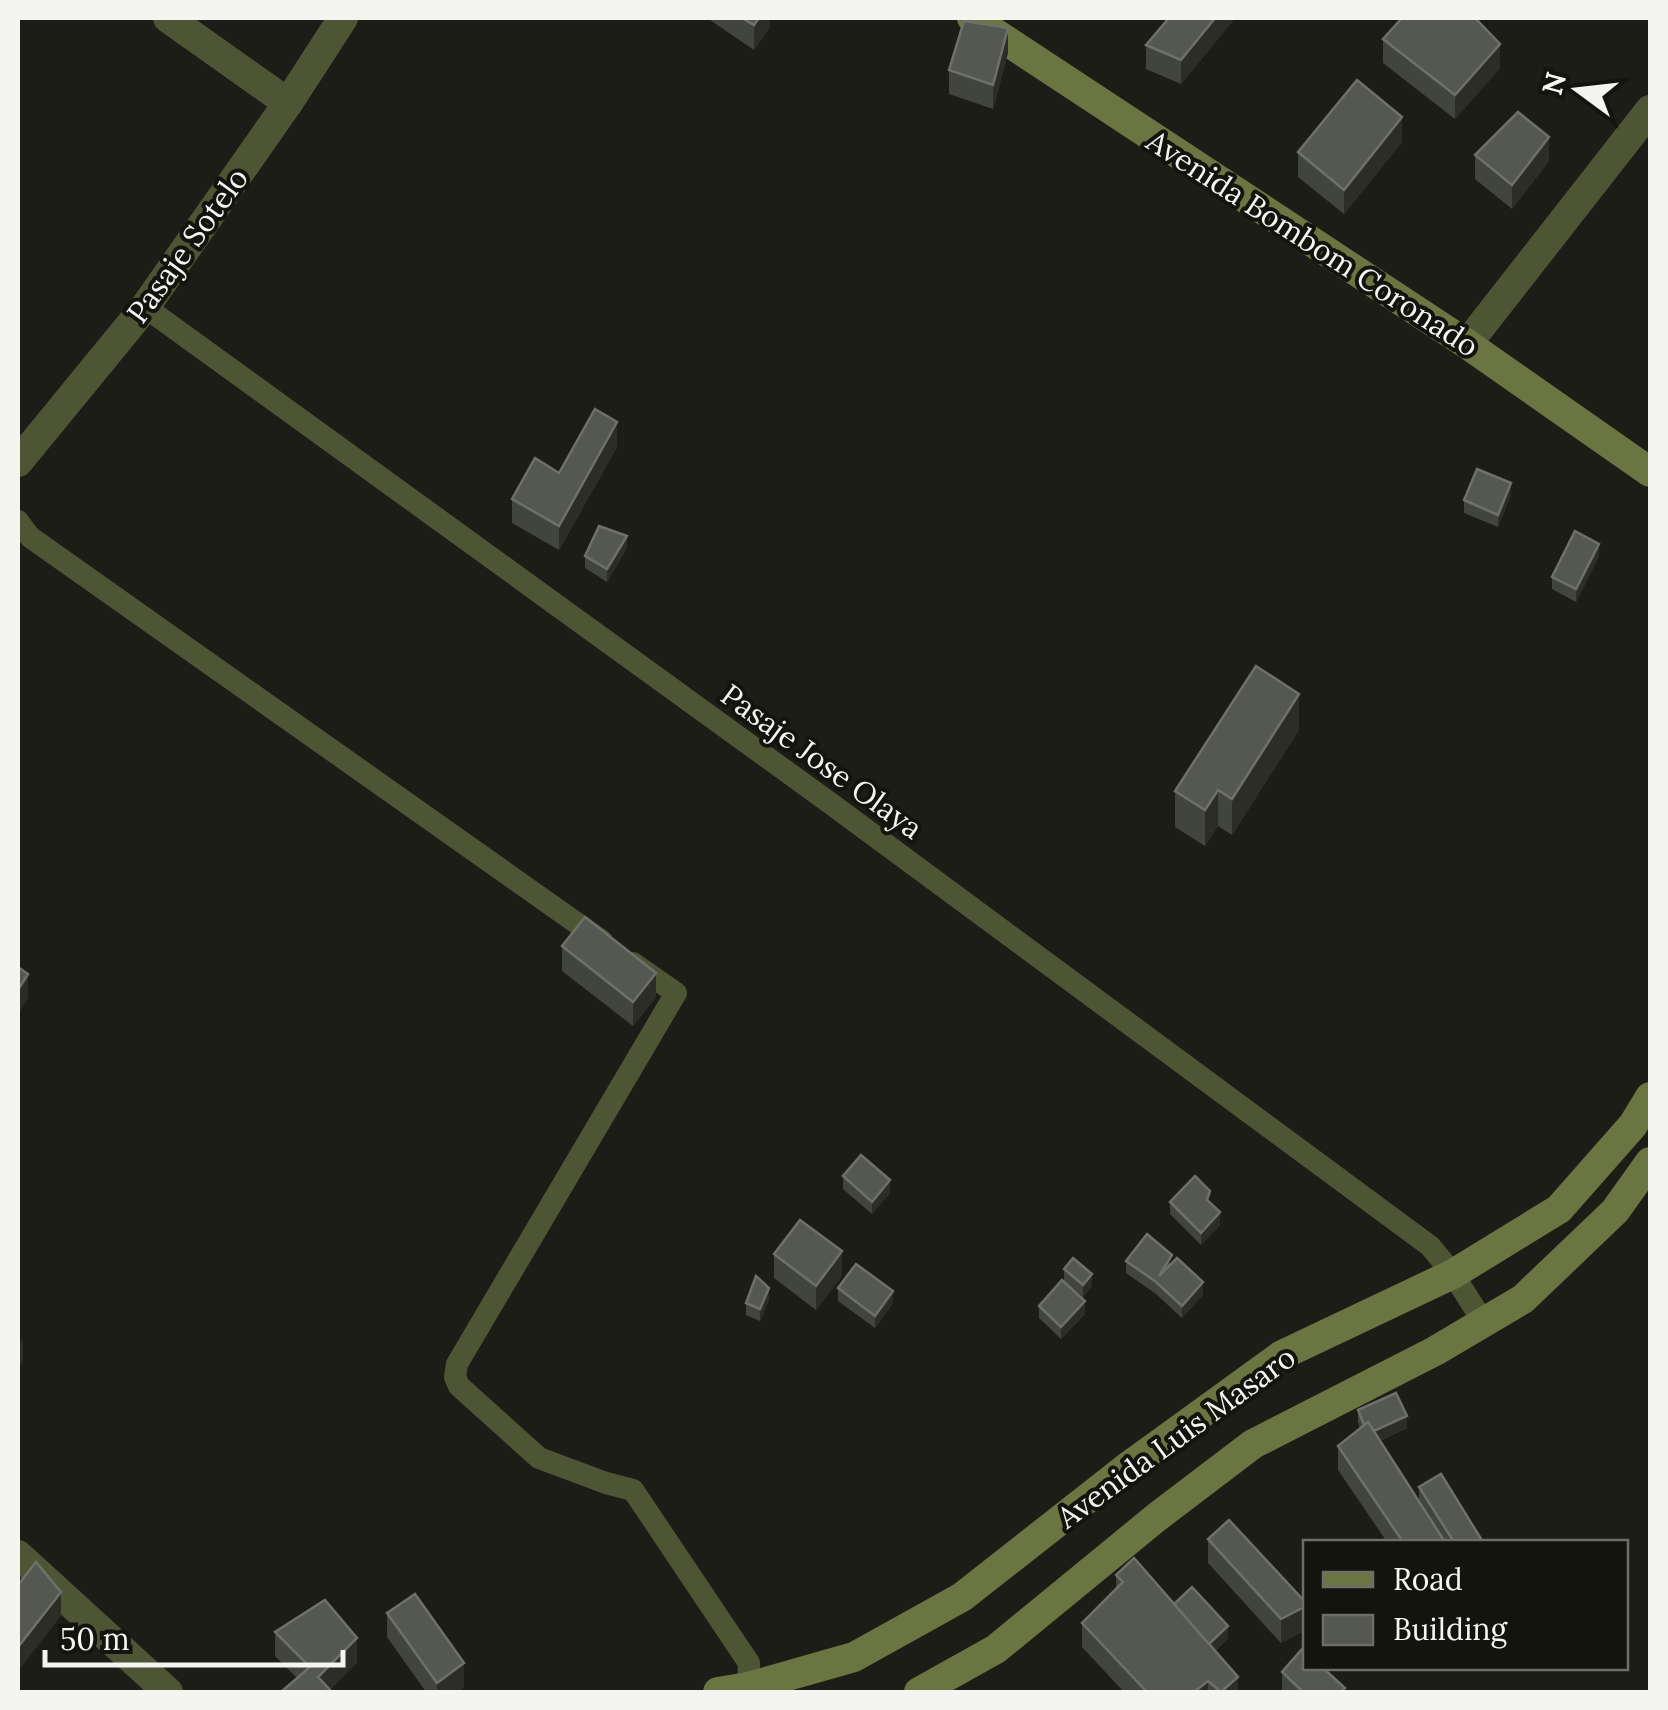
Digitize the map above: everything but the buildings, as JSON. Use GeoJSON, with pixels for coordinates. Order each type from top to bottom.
{"type":"FeatureCollection","features":[{"type":"Feature","properties":{"kind":"main road","name":"Avenida Bombom Coronado"},"geometry":{"type":"LineString","coordinates":[[972,18],[1467,344],[1650,472]]}},
{"type":"Feature","properties":{"kind":"main road","name":"Avenida Luis Masaro"},"geometry":{"type":"LineString","coordinates":[[738,1691],[854,1657],[962,1597],[1125,1469],[1282,1355],[1453,1274],[1559,1209],[1633,1125],[1650,1097]]}},
{"type":"Feature","properties":{"kind":"main road","name":"Avenida Luis Masaro"},"geometry":{"type":"LineString","coordinates":[[919,1692],[996,1650],[1157,1517],[1253,1444],[1435,1352],[1523,1299],[1615,1211],[1650,1162]]}},
{"type":"Feature","properties":{"kind":"street"},"geometry":{"type":"LineString","coordinates":[[168,18],[288,103]]}},
{"type":"Feature","properties":{"kind":"street","name":"Pasaje Sotelo"},"geometry":{"type":"LineString","coordinates":[[18,462],[145,308],[343,18]]}},
{"type":"Feature","properties":{"kind":"street"},"geometry":{"type":"LineString","coordinates":[[1467,344],[1650,110]]}},
{"type":"Feature","properties":{"kind":"street"},"geometry":{"type":"LineString","coordinates":[[18,1555],[168,1692]]}},
{"type":"Feature","properties":{"kind":"lane","name":"Pasaje Jose Olaya"},"geometry":{"type":"LineString","coordinates":[[145,308],[830,803],[1430,1246],[1484,1322]]}},
{"type":"Feature","properties":{"kind":"lane"},"geometry":{"type":"LineString","coordinates":[[18,520],[30,537],[676,993],[458,1364],[455,1377],[459,1386],[540,1458],[634,1490],[750,1663],[738,1691]]}}]}
